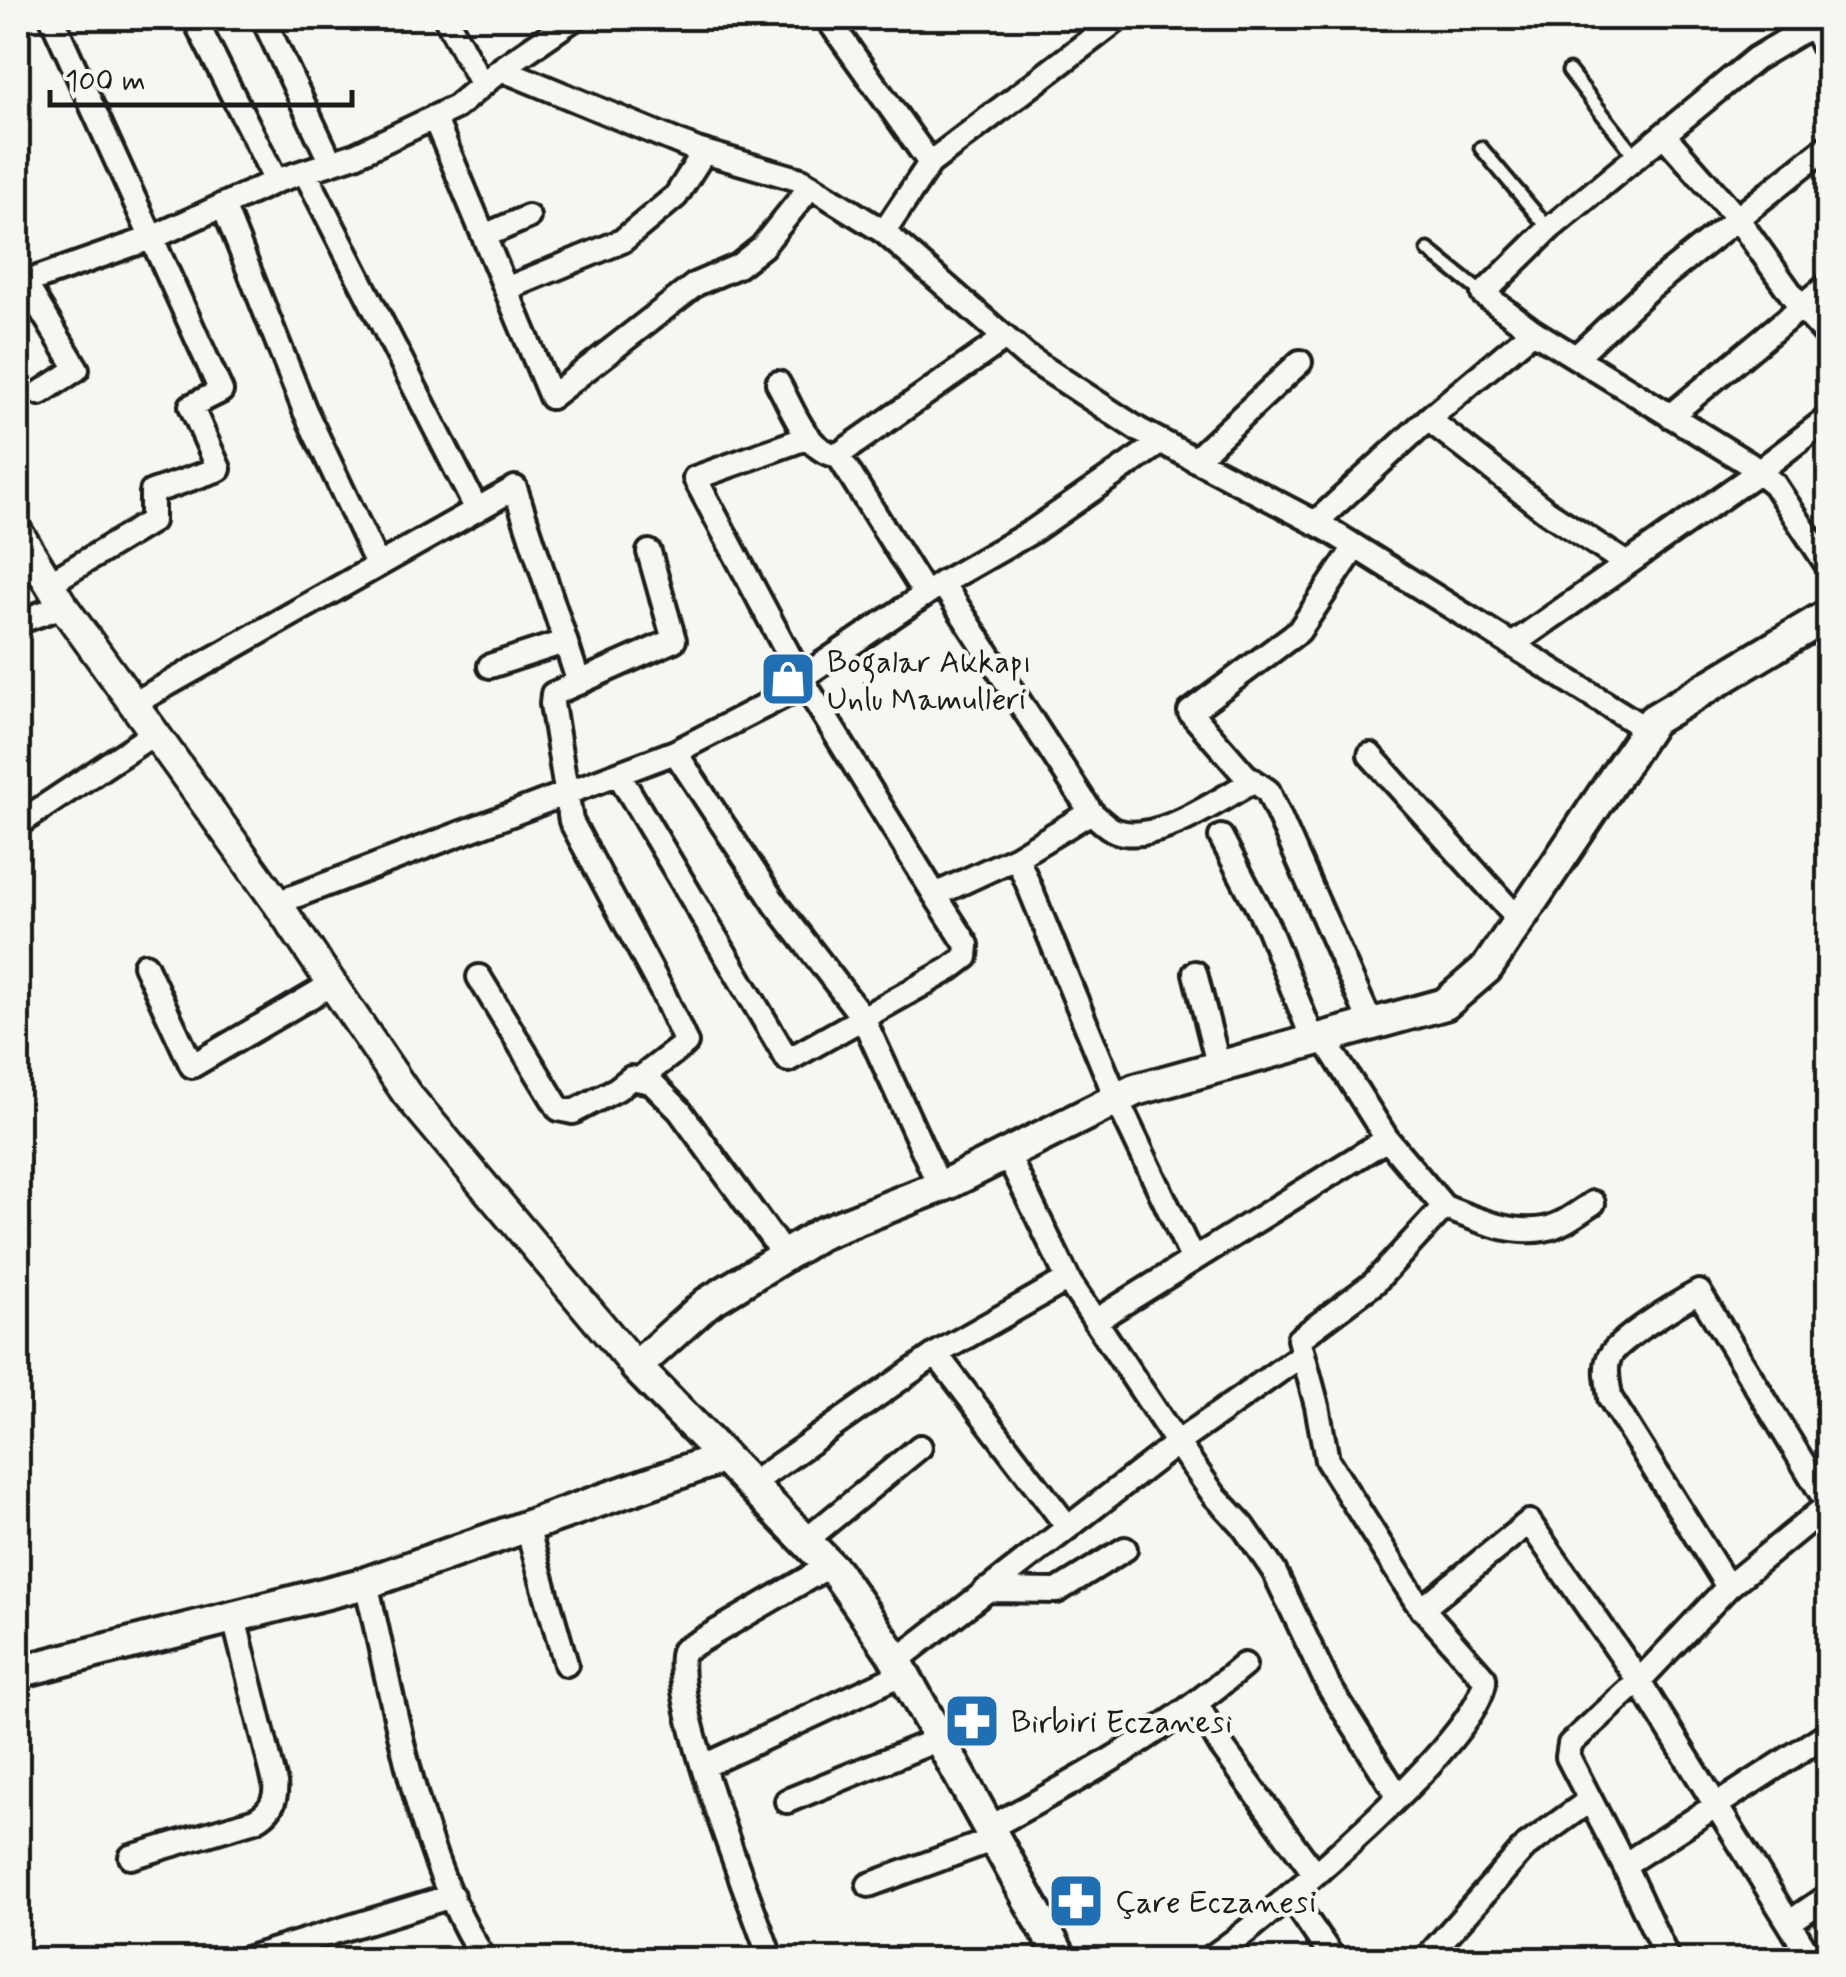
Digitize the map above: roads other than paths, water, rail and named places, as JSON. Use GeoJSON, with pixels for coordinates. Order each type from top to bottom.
{"type":"FeatureCollection","features":[{"type":"Feature","properties":{"kind":"main road"},"geometry":{"type":"LineString","coordinates":[[1062,1960],[900,1667],[829,1566],[636,1368],[707,1303],[820,1234],[940,1186],[1136,1090],[1445,1004],[1487,968],[1652,720],[1828,615]]}},
{"type":"Feature","properties":{"kind":"main road"},"geometry":{"type":"LineString","coordinates":[[18,1672],[366,1583],[724,1458]]}},
{"type":"Feature","properties":{"kind":"street"},"geometry":{"type":"LineString","coordinates":[[18,622],[152,521],[152,492],[219,469],[191,406],[221,391],[52,18]]}},
{"type":"Feature","properties":{"kind":"street"},"geometry":{"type":"LineString","coordinates":[[194,18],[276,181]]}},
{"type":"Feature","properties":{"kind":"street"},"geometry":{"type":"LineString","coordinates":[[264,18],[331,163]]}},
{"type":"Feature","properties":{"kind":"street"},"geometry":{"type":"LineString","coordinates":[[446,18],[482,85]]}},
{"type":"Feature","properties":{"kind":"street"},"geometry":{"type":"LineString","coordinates":[[40,393],[76,370],[21,284],[154,237],[276,181],[331,163],[456,107],[575,18]]}},
{"type":"Feature","properties":{"kind":"street"},"geometry":{"type":"LineString","coordinates":[[827,18],[930,163]]}},
{"type":"Feature","properties":{"kind":"street"},"geometry":{"type":"LineString","coordinates":[[884,232],[930,163],[1120,18]]}},
{"type":"Feature","properties":{"kind":"street"},"geometry":{"type":"LineString","coordinates":[[1828,56],[1816,20],[1755,60],[1550,228],[1482,294],[1774,484],[1828,566]]}},
{"type":"Feature","properties":{"kind":"street"},"geometry":{"type":"LineString","coordinates":[[502,69],[704,152],[811,186],[884,232],[1026,356],[1161,442],[1355,547],[1646,730]]}},
{"type":"Feature","properties":{"kind":"street"},"geometry":{"type":"LineString","coordinates":[[434,117],[551,397],[696,284],[738,266],[762,247],[811,186]]}},
{"type":"Feature","properties":{"kind":"street"},"geometry":{"type":"LineString","coordinates":[[1664,135],[1737,218],[1800,306],[1828,336]]}},
{"type":"Feature","properties":{"kind":"street"},"geometry":{"type":"LineString","coordinates":[[1576,357],[1646,291],[1828,146]]}},
{"type":"Feature","properties":{"kind":"street"},"geometry":{"type":"LineString","coordinates":[[506,288],[622,241],[676,196],[704,152]]}},
{"type":"Feature","properties":{"kind":"street"},"geometry":{"type":"LineString","coordinates":[[305,172],[476,508]]}},
{"type":"Feature","properties":{"kind":"street"},"geometry":{"type":"LineString","coordinates":[[224,206],[305,410],[378,564]]}},
{"type":"Feature","properties":{"kind":"street"},"geometry":{"type":"LineString","coordinates":[[484,236],[528,216]]}},
{"type":"Feature","properties":{"kind":"street"},"geometry":{"type":"LineString","coordinates":[[1670,416],[1828,285]]}},
{"type":"Feature","properties":{"kind":"street"},"geometry":{"type":"LineString","coordinates":[[1315,523],[1533,330]]}},
{"type":"Feature","properties":{"kind":"street"},"geometry":{"type":"LineString","coordinates":[[778,383],[809,437],[826,455],[838,456],[1005,338]]}},
{"type":"Feature","properties":{"kind":"street"},"geometry":{"type":"LineString","coordinates":[[1195,460],[1300,362]]}},
{"type":"Feature","properties":{"kind":"street"},"geometry":{"type":"LineString","coordinates":[[1512,645],[1758,472],[1828,418]]}},
{"type":"Feature","properties":{"kind":"street"},"geometry":{"type":"LineString","coordinates":[[1428,419],[1546,511],[1627,564]]}},
{"type":"Feature","properties":{"kind":"street"},"geometry":{"type":"LineString","coordinates":[[619,775],[788,1060],[950,970],[966,956],[967,945],[803,681],[695,478],[809,437]]}},
{"type":"Feature","properties":{"kind":"street"},"geometry":{"type":"LineString","coordinates":[[277,903],[675,752],[803,681],[933,588],[1033,531],[1161,442]]}},
{"type":"Feature","properties":{"kind":"street"},"geometry":{"type":"LineString","coordinates":[[838,456],[1091,812],[1114,831],[1140,834],[1164,829],[1253,781]]}},
{"type":"Feature","properties":{"kind":"street"},"geometry":{"type":"LineString","coordinates":[[133,704],[515,488],[578,683]]}},
{"type":"Feature","properties":{"kind":"street"},"geometry":{"type":"LineString","coordinates":[[18,532],[56,595],[277,903],[406,1092],[636,1368]]}},
{"type":"Feature","properties":{"kind":"street"},"geometry":{"type":"LineString","coordinates":[[1355,547],[1300,631],[1190,712],[1253,781],[1268,791],[1372,1026]]}},
{"type":"Feature","properties":{"kind":"street"},"geometry":{"type":"LineString","coordinates":[[642,1078],[686,1044],[571,822],[552,704],[553,694],[674,640],[648,552]]}},
{"type":"Feature","properties":{"kind":"street"},"geometry":{"type":"LineString","coordinates":[[490,666],[564,642]]}},
{"type":"Feature","properties":{"kind":"street"},"geometry":{"type":"LineString","coordinates":[[18,824],[156,732]]}},
{"type":"Feature","properties":{"kind":"street"},"geometry":{"type":"LineString","coordinates":[[675,752],[776,904],[864,1018],[940,1186]]}},
{"type":"Feature","properties":{"kind":"street"},"geometry":{"type":"LineString","coordinates":[[1370,755],[1519,920]]}},
{"type":"Feature","properties":{"kind":"street"},"geometry":{"type":"LineString","coordinates":[[935,896],[1018,857],[1091,812]]}},
{"type":"Feature","properties":{"kind":"street"},"geometry":{"type":"LineString","coordinates":[[1221,837],[1268,926],[1319,1040],[1386,1140],[1444,1207],[1508,1228],[1543,1230],[1593,1203]]}},
{"type":"Feature","properties":{"kind":"street"},"geometry":{"type":"LineString","coordinates":[[1018,857],[1116,1100],[1193,1260]]}},
{"type":"Feature","properties":{"kind":"street"},"geometry":{"type":"LineString","coordinates":[[145,965],[192,1066],[332,984]]}},
{"type":"Feature","properties":{"kind":"street"},"geometry":{"type":"LineString","coordinates":[[1195,974],[1219,1068]]}},
{"type":"Feature","properties":{"kind":"street"},"geometry":{"type":"LineString","coordinates":[[479,977],[559,1109],[572,1112],[631,1078],[651,1082],[680,1111],[785,1256]]}},
{"type":"Feature","properties":{"kind":"street"},"geometry":{"type":"LineString","coordinates":[[1094,1321],[1386,1140]]}},
{"type":"Feature","properties":{"kind":"street"},"geometry":{"type":"LineString","coordinates":[[1007,1154],[1068,1279],[1177,1444],[1274,1571],[1328,1685],[1398,1796]]}},
{"type":"Feature","properties":{"kind":"street"},"geometry":{"type":"LineString","coordinates":[[1207,1960],[1315,1874],[1398,1796],[1445,1747],[1485,1686],[1484,1678],[1422,1609],[1327,1460],[1299,1340],[1374,1283],[1444,1207]]}},
{"type":"Feature","properties":{"kind":"street"},"geometry":{"type":"LineString","coordinates":[[750,1485],[936,1354],[1068,1279]]}},
{"type":"Feature","properties":{"kind":"street"},"geometry":{"type":"LineString","coordinates":[[1668,1960],[1568,1758],[1570,1744],[1639,1681],[1728,1587],[1828,1504],[1700,1292],[1614,1350],[1607,1368],[1610,1398],[1728,1587]]}},
{"type":"Feature","properties":{"kind":"street"},"geometry":{"type":"LineString","coordinates":[[936,1354],[1067,1526]]}},
{"type":"Feature","properties":{"kind":"street"},"geometry":{"type":"LineString","coordinates":[[704,1766],[900,1667],[986,1590],[1067,1526],[1303,1354]]}},
{"type":"Feature","properties":{"kind":"street"},"geometry":{"type":"LineString","coordinates":[[806,1541],[920,1447]]}},
{"type":"Feature","properties":{"kind":"street"},"geometry":{"type":"LineString","coordinates":[[1422,1609],[1529,1522],[1639,1681],[1790,1922],[1808,1958]]}},
{"type":"Feature","properties":{"kind":"street"},"geometry":{"type":"LineString","coordinates":[[527,1526],[566,1664]]}},
{"type":"Feature","properties":{"kind":"street"},"geometry":{"type":"LineString","coordinates":[[986,1590],[1056,1591],[1125,1549]]}},
{"type":"Feature","properties":{"kind":"street"},"geometry":{"type":"LineString","coordinates":[[771,1960],[688,1717],[680,1662],[683,1651],[829,1566]]}},
{"type":"Feature","properties":{"kind":"street"},"geometry":{"type":"LineString","coordinates":[[366,1583],[420,1812],[452,1896],[485,1960]]}},
{"type":"Feature","properties":{"kind":"street"},"geometry":{"type":"LineString","coordinates":[[131,1857],[254,1820],[267,1812],[274,1799],[275,1783],[234,1618]]}},
{"type":"Feature","properties":{"kind":"street"},"geometry":{"type":"LineString","coordinates":[[869,1886],[992,1833],[1196,1705],[1244,1665]]}},
{"type":"Feature","properties":{"kind":"street"},"geometry":{"type":"LineString","coordinates":[[1196,1705],[1315,1874]]}},
{"type":"Feature","properties":{"kind":"street"},"geometry":{"type":"LineString","coordinates":[[1624,1866],[1828,1733]]}},
{"type":"Feature","properties":{"kind":"street"},"geometry":{"type":"LineString","coordinates":[[787,1801],[940,1738]]}},
{"type":"Feature","properties":{"kind":"street"},"geometry":{"type":"LineString","coordinates":[[1426,1960],[1525,1847],[1590,1800]]}},
{"type":"Feature","properties":{"kind":"street"},"geometry":{"type":"LineString","coordinates":[[242,1960],[452,1896]]}},
{"type":"Feature","properties":{"kind":"street"},"geometry":{"type":"LineString","coordinates":[[1790,1922],[1828,1896]]}},
{"type":"Feature","properties":{"kind":"street"},"geometry":{"type":"LineString","coordinates":[[1302,1913],[1334,1960]]}},
{"type":"Feature","properties":{"kind":"lane"},"geometry":{"type":"LineString","coordinates":[[1569,71],[1636,158]]}},
{"type":"Feature","properties":{"kind":"lane"},"geometry":{"type":"LineString","coordinates":[[1481,148],[1550,228]]}},
{"type":"Feature","properties":{"kind":"lane"},"geometry":{"type":"LineString","coordinates":[[1428,250],[1482,294]]}},
{"type":"Feature","properties":{"kind":"place","name":"Bogalar Akkapı Unlu Mamulleri"},"geometry":{"type":"Point","coordinates":[788,679]}},
{"type":"Feature","properties":{"kind":"place","name":"Birbiri Eczanesi"},"geometry":{"type":"Point","coordinates":[972,1721]}},
{"type":"Feature","properties":{"kind":"place","name":"Çare Eczanesi"},"geometry":{"type":"Point","coordinates":[1076,1901]}}]}
